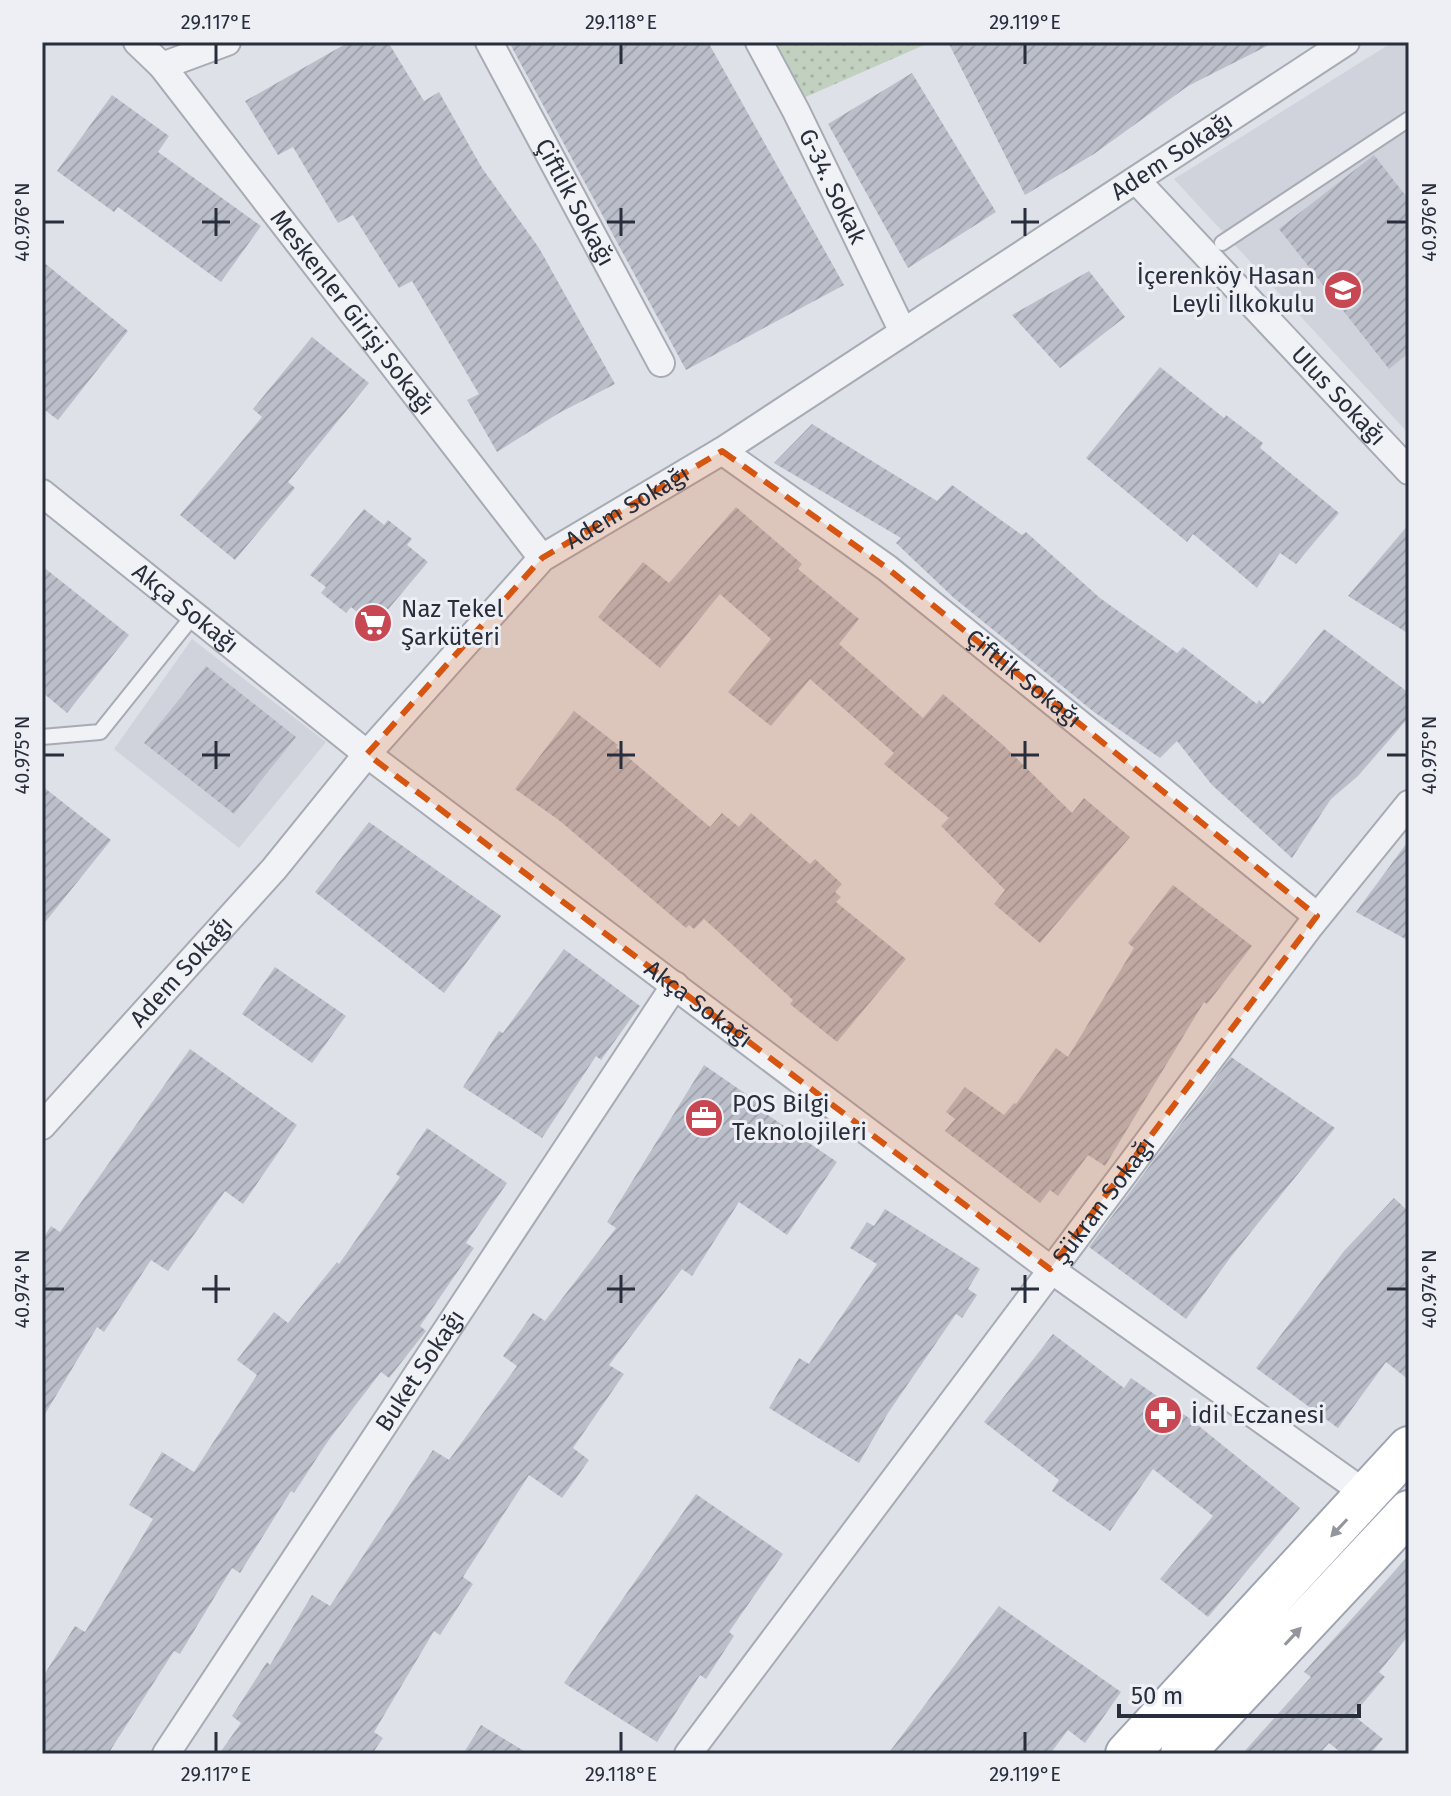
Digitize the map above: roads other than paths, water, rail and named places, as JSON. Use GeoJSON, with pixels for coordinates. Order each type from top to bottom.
{"type":"FeatureCollection","features":[{"type":"Feature","properties":{"kind":"main road"},"geometry":{"type":"LineString","coordinates":[[1182,1754],[1397,1515],[1409,1448]]}},
{"type":"Feature","properties":{"kind":"main road"},"geometry":{"type":"LineString","coordinates":[[1127,1754],[1397,1515]]}},
{"type":"Feature","properties":{"kind":"street","name":"Meskenler Girişi Sokağı"},"geometry":{"type":"LineString","coordinates":[[137,42],[162,66],[542,558]]}},
{"type":"Feature","properties":{"kind":"street"},"geometry":{"type":"LineString","coordinates":[[162,66],[227,42]]}},
{"type":"Feature","properties":{"kind":"street","name":"Çiftlik Sokağı"},"geometry":{"type":"LineString","coordinates":[[489,42],[661,363]]}},
{"type":"Feature","properties":{"kind":"street","name":"G-34. Sokak"},"geometry":{"type":"LineString","coordinates":[[759,42],[796,111],[903,332]]}},
{"type":"Feature","properties":{"kind":"street","name":"Adem Sokağı"},"geometry":{"type":"LineString","coordinates":[[42,1126],[274,869],[367,754],[542,558],[722,451],[1346,42]]}},
{"type":"Feature","properties":{"kind":"street","name":"Ulus Sokağı"},"geometry":{"type":"LineString","coordinates":[[1136,180],[1409,471]]}},
{"type":"Feature","properties":{"kind":"street","name":"Çiftlik Sokağı"},"geometry":{"type":"LineString","coordinates":[[722,451],[887,568],[1317,916]]}},
{"type":"Feature","properties":{"kind":"street","name":"Akça Sokağı"},"geometry":{"type":"LineString","coordinates":[[42,493],[367,754],[1050,1269],[1397,1515]]}},
{"type":"Feature","properties":{"kind":"street","name":"Şükran Sokağı"},"geometry":{"type":"LineString","coordinates":[[688,1754],[1317,916],[1409,804]]}},
{"type":"Feature","properties":{"kind":"street","name":"Buket Sokağı"},"geometry":{"type":"LineString","coordinates":[[166,1754],[675,985]]}},
{"type":"Feature","properties":{"kind":"lane"},"geometry":{"type":"LineString","coordinates":[[1222,243],[1409,119]]}},
{"type":"Feature","properties":{"kind":"lane"},"geometry":{"type":"LineString","coordinates":[[42,737],[100,732],[193,616]]}},
{"type":"Feature","properties":{"kind":"place","name":"İçerenköy Hasan Leyli İlkokulu"},"geometry":{"type":"Point","coordinates":[1343,290]}},
{"type":"Feature","properties":{"kind":"place","name":"Naz Tekel Şarküteri"},"geometry":{"type":"Point","coordinates":[373,623]}},
{"type":"Feature","properties":{"kind":"place","name":"POS Bilgi Teknolojileri"},"geometry":{"type":"Point","coordinates":[704,1118]}},
{"type":"Feature","properties":{"kind":"place","name":"İdil Eczanesi"},"geometry":{"type":"Point","coordinates":[1163,1415]}}]}
